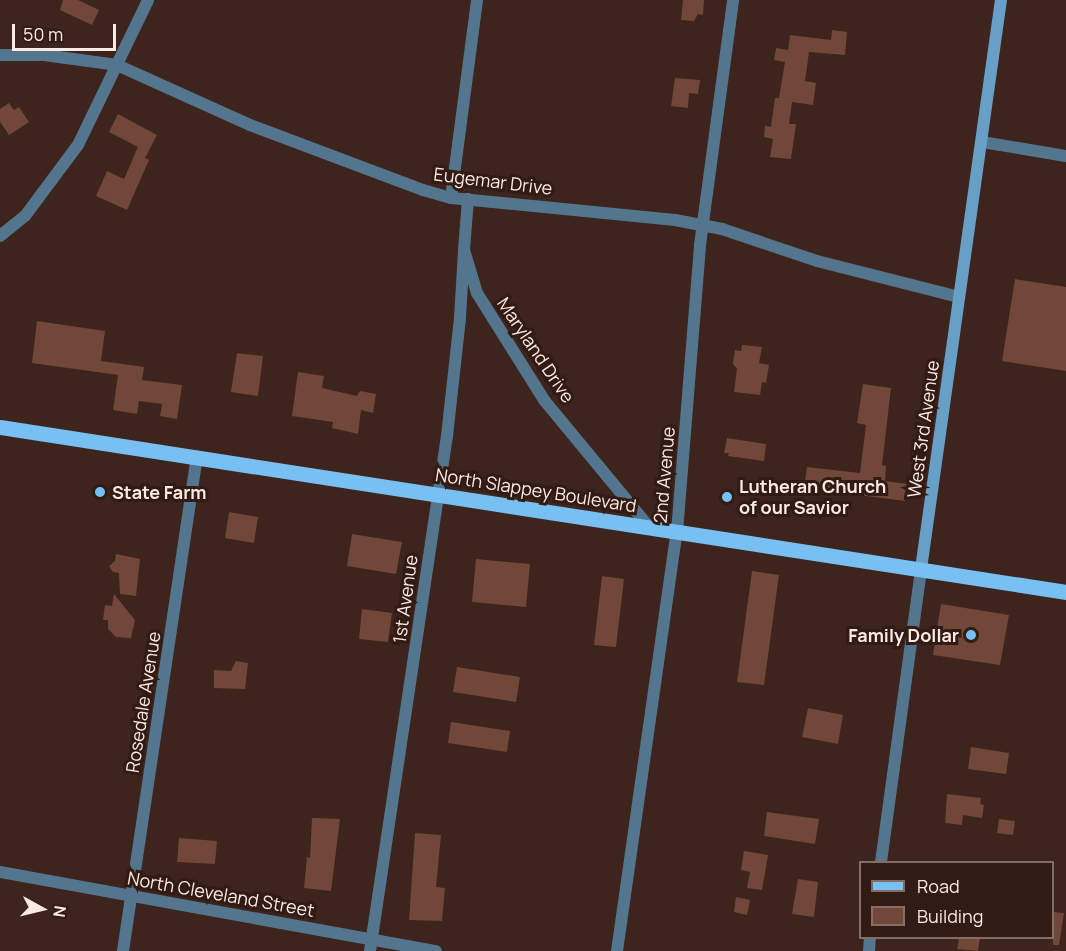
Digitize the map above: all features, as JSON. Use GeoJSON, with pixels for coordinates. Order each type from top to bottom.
{"type":"FeatureCollection","features":[{"type":"Feature","properties":{"kind":"main road","name":"North Slappey Boulevard"},"geometry":{"type":"LineString","coordinates":[[0,427],[1066,592]]}},
{"type":"Feature","properties":{"kind":"street"},"geometry":{"type":"LineString","coordinates":[[1,237],[25,216],[78,145],[148,0]]}},
{"type":"Feature","properties":{"kind":"street"},"geometry":{"type":"LineString","coordinates":[[451,198],[477,0]]}},
{"type":"Feature","properties":{"kind":"street","name":"2nd Avenue"},"geometry":{"type":"LineString","coordinates":[[616,951],[677,532],[702,225],[733,0]]}},
{"type":"Feature","properties":{"kind":"street","name":"West 3rd Avenue"},"geometry":{"type":"LineString","coordinates":[[880,861],[1001,0]]}},
{"type":"Feature","properties":{"kind":"street","name":"Eugemar Drive"},"geometry":{"type":"LineString","coordinates":[[0,55],[44,56],[117,65],[260,129],[423,190],[451,198],[604,212],[702,225],[817,261],[959,297]]}},
{"type":"Feature","properties":{"kind":"street"},"geometry":{"type":"LineString","coordinates":[[982,142],[1066,156]]}},
{"type":"Feature","properties":{"kind":"street","name":"Maryland Drive"},"geometry":{"type":"LineString","coordinates":[[468,199],[464,250],[477,293],[529,379],[649,527]]}},
{"type":"Feature","properties":{"kind":"street","name":"1st Avenue"},"geometry":{"type":"LineString","coordinates":[[371,945],[383,880],[438,495],[460,318],[464,250]]}},
{"type":"Feature","properties":{"kind":"street","name":"Rosedale Avenue"},"geometry":{"type":"LineString","coordinates":[[123,951],[197,458]]}},
{"type":"Feature","properties":{"kind":"street","name":"North Cleveland Street"},"geometry":{"type":"LineString","coordinates":[[0,872],[131,895],[371,945],[436,951]]}},
{"type":"Feature","properties":{"kind":"building"},"geometry":{"type":"Polygon","coordinates":[[[63,0],[78,0],[99,10],[92,25],[60,10],[63,0]]]}},
{"type":"Feature","properties":{"kind":"building"},"geometry":{"type":"Polygon","coordinates":[[[683,0],[704,0],[703,15],[698,14],[694,21],[681,20],[683,0]]]}},
{"type":"Feature","properties":{"kind":"building"},"geometry":{"type":"Polygon","coordinates":[[[832,30],[847,32],[845,55],[809,52],[805,81],[816,83],[813,105],[792,102],[789,124],[796,124],[791,159],[770,157],[773,139],[764,137],[765,126],[771,127],[775,98],[779,98],[785,62],[774,60],[776,48],[788,50],[790,35],[831,40],[832,30]]]}},
{"type":"Feature","properties":{"kind":"building"},"geometry":{"type":"Polygon","coordinates":[[[675,78],[700,80],[698,94],[689,93],[688,108],[671,106],[675,78]]]}},
{"type":"Feature","properties":{"kind":"building"},"geometry":{"type":"Polygon","coordinates":[[[9,103],[14,110],[19,107],[29,122],[9,135],[0,122],[0,109],[9,103]]]}},
{"type":"Feature","properties":{"kind":"building"},"geometry":{"type":"Polygon","coordinates":[[[118,114],[157,135],[145,158],[149,160],[127,210],[96,196],[107,171],[124,179],[138,147],[109,132],[118,114]]]}},
{"type":"Feature","properties":{"kind":"building"},"geometry":{"type":"Polygon","coordinates":[[[1015,279],[1066,287],[1066,371],[1002,361],[1015,279]]]}},
{"type":"Feature","properties":{"kind":"building"},"geometry":{"type":"Polygon","coordinates":[[[37,321],[105,331],[101,361],[144,367],[142,380],[182,385],[177,419],[160,416],[162,404],[139,401],[137,414],[113,410],[118,375],[32,363],[37,321]]]}},
{"type":"Feature","properties":{"kind":"building"},"geometry":{"type":"Polygon","coordinates":[[[742,345],[762,347],[759,363],[769,365],[766,383],[762,382],[760,395],[734,392],[737,369],[733,364],[735,350],[741,351],[742,345]]]}},
{"type":"Feature","properties":{"kind":"building"},"geometry":{"type":"Polygon","coordinates":[[[237,353],[263,356],[258,396],[231,392],[237,353]]]}},
{"type":"Feature","properties":{"kind":"building"},"geometry":{"type":"Polygon","coordinates":[[[298,372],[324,376],[322,388],[357,396],[360,391],[376,394],[373,413],[361,410],[358,434],[332,428],[333,422],[292,416],[298,372]]]}},
{"type":"Feature","properties":{"kind":"building"},"geometry":{"type":"Polygon","coordinates":[[[863,384],[891,388],[882,465],[886,466],[885,481],[907,484],[905,501],[804,488],[807,467],[860,473],[866,425],[857,423],[863,384]]]}},
{"type":"Feature","properties":{"kind":"building"},"geometry":{"type":"Polygon","coordinates":[[[727,438],[766,444],[764,461],[728,456],[729,453],[724,453],[727,438]]]}},
{"type":"Feature","properties":{"kind":"building"},"geometry":{"type":"Polygon","coordinates":[[[229,512],[258,517],[254,543],[225,538],[229,512]]]}},
{"type":"Feature","properties":{"kind":"building"},"geometry":{"type":"Polygon","coordinates":[[[352,534],[402,542],[396,574],[347,566],[352,534]]]}},
{"type":"Feature","properties":{"kind":"building"},"geometry":{"type":"Polygon","coordinates":[[[116,554],[140,559],[136,596],[120,594],[119,573],[113,572],[109,566],[115,561],[116,554]]]}},
{"type":"Feature","properties":{"kind":"building"},"geometry":{"type":"Polygon","coordinates":[[[476,559],[530,564],[526,607],[472,602],[476,559]]]}},
{"type":"Feature","properties":{"kind":"building"},"geometry":{"type":"Polygon","coordinates":[[[752,571],[779,575],[764,685],[737,682],[752,571]]]}},
{"type":"Feature","properties":{"kind":"building"},"geometry":{"type":"Polygon","coordinates":[[[602,576],[624,579],[616,647],[594,645],[602,576]]]}},
{"type":"Feature","properties":{"kind":"building"},"geometry":{"type":"Polygon","coordinates":[[[114,594],[135,620],[131,638],[116,637],[108,629],[108,620],[103,620],[105,605],[112,606],[114,594]]]}},
{"type":"Feature","properties":{"kind":"building","name":"Family Dollar"},"geometry":{"type":"Polygon","coordinates":[[[941,604],[1009,615],[1000,665],[933,655],[941,604]]]}},
{"type":"Feature","properties":{"kind":"building"},"geometry":{"type":"Polygon","coordinates":[[[362,609],[392,613],[388,642],[359,639],[362,609]]]}},
{"type":"Feature","properties":{"kind":"building"},"geometry":{"type":"Polygon","coordinates":[[[236,661],[248,663],[245,689],[214,688],[214,670],[231,671],[236,661]]]}},
{"type":"Feature","properties":{"kind":"building"},"geometry":{"type":"Polygon","coordinates":[[[457,667],[520,677],[516,702],[453,692],[457,667]]]}},
{"type":"Feature","properties":{"kind":"building"},"geometry":{"type":"Polygon","coordinates":[[[808,708],[843,715],[838,744],[802,737],[808,708]]]}},
{"type":"Feature","properties":{"kind":"building"},"geometry":{"type":"Polygon","coordinates":[[[451,722],[510,731],[507,752],[448,743],[451,722]]]}},
{"type":"Feature","properties":{"kind":"building"},"geometry":{"type":"Polygon","coordinates":[[[971,747],[1009,753],[1006,774],[968,769],[971,747]]]}},
{"type":"Feature","properties":{"kind":"building"},"geometry":{"type":"Polygon","coordinates":[[[947,794],[981,798],[980,804],[984,805],[982,818],[963,815],[962,825],[945,823],[947,794]]]}},
{"type":"Feature","properties":{"kind":"building"},"geometry":{"type":"Polygon","coordinates":[[[767,812],[819,819],[815,844],[764,836],[767,812]]]}},
{"type":"Feature","properties":{"kind":"building"},"geometry":{"type":"Polygon","coordinates":[[[312,818],[340,819],[331,891],[304,888],[307,857],[310,858],[312,818]]]}},
{"type":"Feature","properties":{"kind":"building"},"geometry":{"type":"Polygon","coordinates":[[[999,819],[1015,821],[1013,835],[997,833],[999,819]]]}},
{"type":"Feature","properties":{"kind":"building"},"geometry":{"type":"Polygon","coordinates":[[[415,833],[441,835],[436,887],[445,888],[442,921],[409,920],[415,833]]]}},
{"type":"Feature","properties":{"kind":"building"},"geometry":{"type":"Polygon","coordinates":[[[179,838],[217,841],[215,864],[177,862],[179,838]]]}},
{"type":"Feature","properties":{"kind":"building"},"geometry":{"type":"Polygon","coordinates":[[[744,851],[768,855],[762,890],[747,888],[750,872],[741,870],[744,851]]]}},
{"type":"Feature","properties":{"kind":"building"},"geometry":{"type":"Polygon","coordinates":[[[798,879],[818,882],[814,917],[792,914],[798,879]]]}},
{"type":"Feature","properties":{"kind":"building"},"geometry":{"type":"Polygon","coordinates":[[[736,897],[750,900],[747,915],[734,912],[736,897]]]}},
{"type":"Feature","properties":{"kind":"building"},"geometry":{"type":"Polygon","coordinates":[[[1054,912],[1064,913],[1059,945],[1053,945],[1054,912]]]}},
{"type":"Feature","properties":{"kind":"building"},"geometry":{"type":"Polygon","coordinates":[[[959,939],[980,939],[978,951],[957,949],[959,939]]]}},
{"type":"Feature","properties":{"kind":"place","name":"State Farm"},"geometry":{"type":"Point","coordinates":[100,492]}},
{"type":"Feature","properties":{"kind":"place","name":"Lutheran Church of our Savior"},"geometry":{"type":"Point","coordinates":[727,497]}},
{"type":"Feature","properties":{"kind":"place","name":"Family Dollar"},"geometry":{"type":"Point","coordinates":[971,635]}}]}
